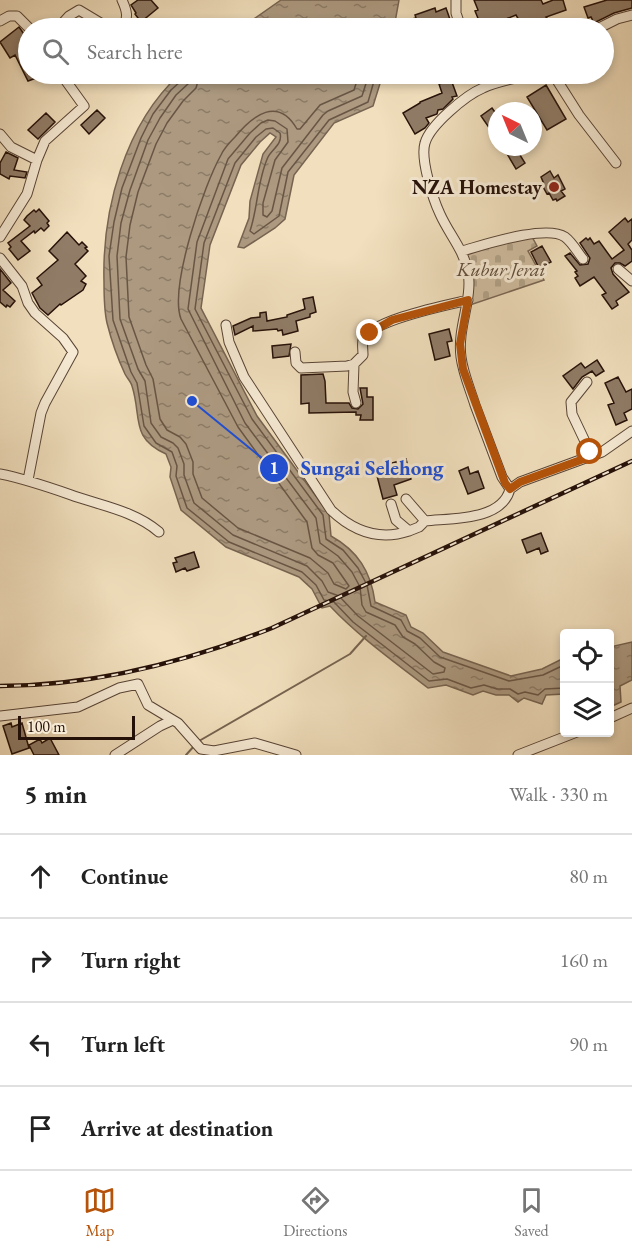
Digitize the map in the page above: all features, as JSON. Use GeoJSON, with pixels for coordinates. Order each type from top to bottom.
{"type":"FeatureCollection","features":[{"type":"Feature","properties":{"kind":"street"},"geometry":{"type":"LineString","coordinates":[[122,0],[127,12],[126,18]]}},
{"type":"Feature","properties":{"kind":"street"},"geometry":{"type":"LineString","coordinates":[[456,0],[458,18]]}},
{"type":"Feature","properties":{"kind":"street"},"geometry":{"type":"LineString","coordinates":[[67,18],[79,10],[92,18]]}},
{"type":"Feature","properties":{"kind":"street"},"geometry":{"type":"LineString","coordinates":[[614,20],[632,15]]}},
{"type":"Feature","properties":{"kind":"street"},"geometry":{"type":"LineString","coordinates":[[0,21],[9,16],[18,18]]}},
{"type":"Feature","properties":{"kind":"street"},"geometry":{"type":"LineString","coordinates":[[0,237],[27,194],[45,141],[84,106],[68,84]]}},
{"type":"Feature","properties":{"kind":"street"},"geometry":{"type":"LineString","coordinates":[[492,84],[481,88],[461,102],[434,128],[425,142],[424,159],[437,207],[462,250],[468,271],[468,300],[460,344],[463,369],[502,477],[510,489]]}},
{"type":"Feature","properties":{"kind":"street"},"geometry":{"type":"LineString","coordinates":[[559,84],[579,115],[616,163]]}},
{"type":"Feature","properties":{"kind":"street"},"geometry":{"type":"LineString","coordinates":[[0,134],[11,147],[37,160]]}},
{"type":"Feature","properties":{"kind":"street"},"geometry":{"type":"LineString","coordinates":[[462,250],[528,233],[546,233],[565,238],[583,259]]}},
{"type":"Feature","properties":{"kind":"street"},"geometry":{"type":"LineString","coordinates":[[0,258],[22,286],[32,308],[73,352],[41,413],[28,480]]}},
{"type":"Feature","properties":{"kind":"street"},"geometry":{"type":"LineString","coordinates":[[618,269],[632,280]]}},
{"type":"Feature","properties":{"kind":"street"},"geometry":{"type":"LineString","coordinates":[[295,352],[296,363],[302,368],[354,364],[363,355],[363,340],[366,336],[387,322],[468,300]]}},
{"type":"Feature","properties":{"kind":"street"},"geometry":{"type":"LineString","coordinates":[[226,325],[229,342],[244,377],[331,510],[344,523],[364,533],[390,535],[410,531],[419,527],[425,520],[486,513],[503,502],[510,489],[520,482],[602,452],[632,431]]}},
{"type":"Feature","properties":{"kind":"street"},"geometry":{"type":"LineString","coordinates":[[354,364],[353,392],[356,403]]}},
{"type":"Feature","properties":{"kind":"street"},"geometry":{"type":"LineString","coordinates":[[587,382],[571,402],[572,414],[590,452],[589,457]]}},
{"type":"Feature","properties":{"kind":"street"},"geometry":{"type":"LineString","coordinates":[[0,474],[28,480],[118,510],[151,525],[159,532]]}},
{"type":"Feature","properties":{"kind":"street"},"geometry":{"type":"LineString","coordinates":[[406,499],[425,520]]}},
{"type":"Feature","properties":{"kind":"street"},"geometry":{"type":"LineString","coordinates":[[391,504],[396,520],[410,531]]}},
{"type":"Feature","properties":{"kind":"street"},"geometry":{"type":"LineString","coordinates":[[0,716],[78,707],[119,688],[135,684],[140,686],[148,705],[173,720],[197,748],[214,753],[255,742],[296,755]]}},
{"type":"Feature","properties":{"kind":"street"},"geometry":{"type":"LineString","coordinates":[[614,716],[632,708]]}},
{"type":"Feature","properties":{"kind":"street"},"geometry":{"type":"LineString","coordinates":[[115,755],[173,720]]}},
{"type":"Feature","properties":{"kind":"street"},"geometry":{"type":"LineString","coordinates":[[518,755],[564,737]]}},
{"type":"Feature","properties":{"kind":"green space","name":"Kubur Jerai"},"geometry":{"type":"Polygon","coordinates":[[[531,235],[537,246],[528,251],[544,280],[470,305],[466,253],[531,235]]]}},
{"type":"Feature","properties":{"kind":"water"},"geometry":{"type":"Polygon","coordinates":[[[281,0],[399,0],[396,18],[255,18],[281,0]]]}},
{"type":"Feature","properties":{"kind":"water"},"geometry":{"type":"Polygon","coordinates":[[[170,84],[380,84],[373,106],[334,123],[294,175],[285,219],[244,248],[238,247],[249,218],[250,201],[263,154],[276,137],[270,133],[241,165],[210,245],[201,308],[257,416],[329,514],[331,536],[349,548],[362,563],[370,581],[375,602],[406,615],[411,627],[423,633],[443,652],[511,676],[542,669],[560,660],[560,694],[546,695],[542,704],[524,698],[518,702],[509,695],[496,695],[483,691],[473,695],[446,685],[428,688],[365,639],[330,606],[322,608],[312,589],[299,577],[226,547],[181,510],[170,477],[171,467],[166,454],[155,448],[142,434],[132,386],[113,342],[105,308],[104,254],[113,197],[131,143],[145,117],[170,84]]]}},
{"type":"Feature","properties":{"kind":"water"},"geometry":{"type":"Polygon","coordinates":[[[632,642],[632,680],[620,686],[621,702],[614,705],[614,683],[614,646],[632,642]]]}},
{"type":"Feature","properties":{"kind":"building"},"geometry":{"type":"Polygon","coordinates":[[[138,0],[151,0],[158,8],[146,18],[138,18],[131,5],[138,0]]]}},
{"type":"Feature","properties":{"kind":"building"},"geometry":{"type":"Polygon","coordinates":[[[474,0],[541,0],[543,4],[553,0],[563,0],[566,10],[547,18],[518,18],[516,15],[508,18],[478,18],[475,11],[478,10],[474,0]]]}},
{"type":"Feature","properties":{"kind":"building"},"geometry":{"type":"Polygon","coordinates":[[[607,0],[632,0],[632,8],[604,18],[588,18],[584,7],[607,0]]]}},
{"type":"Feature","properties":{"kind":"building"},"geometry":{"type":"Polygon","coordinates":[[[435,8],[436,12],[446,8],[450,18],[416,18],[415,15],[435,8]]]}},
{"type":"Feature","properties":{"kind":"building"},"geometry":{"type":"Polygon","coordinates":[[[18,28],[18,61],[15,55],[10,58],[0,42],[18,28]]]}},
{"type":"Feature","properties":{"kind":"building"},"geometry":{"type":"Polygon","coordinates":[[[439,84],[453,84],[457,96],[452,97],[453,99],[443,109],[438,110],[437,114],[426,118],[429,123],[415,134],[403,113],[420,102],[442,93],[439,84]]]}},
{"type":"Feature","properties":{"kind":"building"},"geometry":{"type":"Polygon","coordinates":[[[546,85],[566,119],[547,130],[542,122],[542,102],[530,102],[527,97],[546,85]]]}},
{"type":"Feature","properties":{"kind":"building"},"geometry":{"type":"Polygon","coordinates":[[[97,110],[105,118],[89,134],[81,125],[97,110]]]}},
{"type":"Feature","properties":{"kind":"building"},"geometry":{"type":"Polygon","coordinates":[[[488,111],[488,126],[481,116],[488,111]]]}},
{"type":"Feature","properties":{"kind":"building"},"geometry":{"type":"Polygon","coordinates":[[[46,113],[55,122],[38,139],[28,130],[46,113]]]}},
{"type":"Feature","properties":{"kind":"building"},"geometry":{"type":"Polygon","coordinates":[[[6,152],[18,158],[14,170],[27,172],[25,178],[10,176],[9,179],[0,174],[0,163],[6,152]]]}},
{"type":"Feature","properties":{"kind":"building"},"geometry":{"type":"Polygon","coordinates":[[[508,156],[521,156],[525,163],[516,169],[508,156]]]}},
{"type":"Feature","properties":{"kind":"building","name":"NZA Homestay"},"geometry":{"type":"Polygon","coordinates":[[[550,171],[554,178],[558,175],[565,189],[561,191],[565,196],[557,201],[553,200],[549,193],[547,194],[542,185],[544,184],[541,177],[550,171]]]}},
{"type":"Feature","properties":{"kind":"building"},"geometry":{"type":"Polygon","coordinates":[[[39,209],[49,221],[47,223],[49,226],[44,231],[41,228],[35,233],[34,231],[21,241],[30,251],[18,260],[9,249],[11,247],[8,243],[30,226],[24,220],[34,210],[36,212],[39,209]]]}},
{"type":"Feature","properties":{"kind":"building"},"geometry":{"type":"Polygon","coordinates":[[[625,218],[628,222],[632,219],[632,240],[628,244],[632,250],[632,261],[625,266],[615,263],[611,268],[613,274],[629,292],[616,301],[618,305],[612,309],[602,295],[606,293],[594,277],[580,286],[575,278],[578,276],[575,272],[577,271],[565,256],[570,253],[580,265],[588,264],[590,258],[580,243],[590,238],[594,244],[599,241],[612,259],[624,250],[609,232],[625,218]]]}},
{"type":"Feature","properties":{"kind":"building"},"geometry":{"type":"Polygon","coordinates":[[[67,232],[79,245],[82,242],[87,247],[85,248],[88,251],[75,264],[86,276],[81,281],[86,284],[83,290],[60,304],[48,315],[40,308],[32,293],[42,285],[37,278],[58,260],[49,251],[67,232]]]}},
{"type":"Feature","properties":{"kind":"building"},"geometry":{"type":"Polygon","coordinates":[[[542,246],[551,262],[539,268],[531,252],[542,246]]]}},
{"type":"Feature","properties":{"kind":"building"},"geometry":{"type":"Polygon","coordinates":[[[0,269],[11,283],[3,290],[15,301],[10,307],[0,302],[0,269]]]}},
{"type":"Feature","properties":{"kind":"building"},"geometry":{"type":"Polygon","coordinates":[[[313,297],[316,312],[310,314],[310,317],[296,321],[298,331],[283,335],[282,330],[277,329],[253,331],[253,326],[235,335],[233,326],[251,318],[260,317],[260,313],[266,312],[267,321],[287,317],[287,315],[305,309],[303,299],[313,297]]]}},
{"type":"Feature","properties":{"kind":"building"},"geometry":{"type":"Polygon","coordinates":[[[449,329],[452,341],[447,342],[450,356],[435,360],[429,334],[449,329]]]}},
{"type":"Feature","properties":{"kind":"building"},"geometry":{"type":"Polygon","coordinates":[[[291,344],[289,356],[273,358],[272,346],[291,344]]]}},
{"type":"Feature","properties":{"kind":"building"},"geometry":{"type":"Polygon","coordinates":[[[597,360],[604,371],[596,376],[592,371],[582,377],[573,389],[563,376],[581,363],[585,368],[597,360]]]}},
{"type":"Feature","properties":{"kind":"building"},"geometry":{"type":"Polygon","coordinates":[[[323,374],[326,403],[349,403],[352,408],[358,409],[363,404],[360,388],[367,388],[367,397],[373,397],[373,420],[360,420],[361,415],[356,415],[356,412],[309,413],[309,403],[301,404],[301,375],[323,374]]]}},
{"type":"Feature","properties":{"kind":"building"},"geometry":{"type":"Polygon","coordinates":[[[618,377],[626,392],[632,389],[632,409],[624,413],[627,420],[616,425],[608,405],[614,403],[605,383],[618,377]]]}},
{"type":"Feature","properties":{"kind":"building"},"geometry":{"type":"Polygon","coordinates":[[[406,459],[411,479],[394,485],[397,495],[383,499],[375,468],[406,459]]]}},
{"type":"Feature","properties":{"kind":"building"},"geometry":{"type":"Polygon","coordinates":[[[468,467],[470,474],[478,471],[484,488],[468,494],[459,471],[468,467]]]}},
{"type":"Feature","properties":{"kind":"building"},"geometry":{"type":"Polygon","coordinates":[[[541,533],[548,551],[541,554],[539,548],[527,553],[522,540],[541,533]]]}},
{"type":"Feature","properties":{"kind":"building"},"geometry":{"type":"Polygon","coordinates":[[[194,552],[199,567],[187,571],[185,568],[176,572],[173,563],[177,562],[175,558],[194,552]]]}},
{"type":"Feature","properties":{"kind":"building"},"geometry":{"type":"Polygon","coordinates":[[[11,723],[12,727],[22,723],[29,748],[12,754],[3,726],[11,723]]]}},
{"type":"Feature","properties":{"kind":"building"},"geometry":{"type":"Polygon","coordinates":[[[50,738],[59,755],[34,755],[29,745],[40,739],[42,743],[50,738]]]}},
{"type":"Feature","properties":{"kind":"waterway"},"geometry":{"type":"LineString","coordinates":[[199,741],[350,654],[366,636]]}},
{"type":"Feature","properties":{"kind":"waterway"},"geometry":{"type":"LineString","coordinates":[[186,755],[195,745]]}},
{"type":"Feature","properties":{"kind":"railway"},"geometry":{"type":"LineString","coordinates":[[0,686],[35,685],[105,677],[173,661],[239,640],[272,628],[632,461]]}},
{"type":"Feature","properties":{"kind":"place","name":"NZA Homestay"},"geometry":{"type":"Point","coordinates":[554,187]}},
{"type":"Feature","properties":{"kind":"place","name":"Sungai Selehong"},"geometry":{"type":"Point","coordinates":[192,401]}},
{"type":"Feature","properties":{"kind":"route"},"geometry":{"type":"LineString","coordinates":[[370,333],[392,320],[468,300],[460,344],[463,369],[505,483],[510,489],[520,482],[589,457],[590,452]]}}]}
